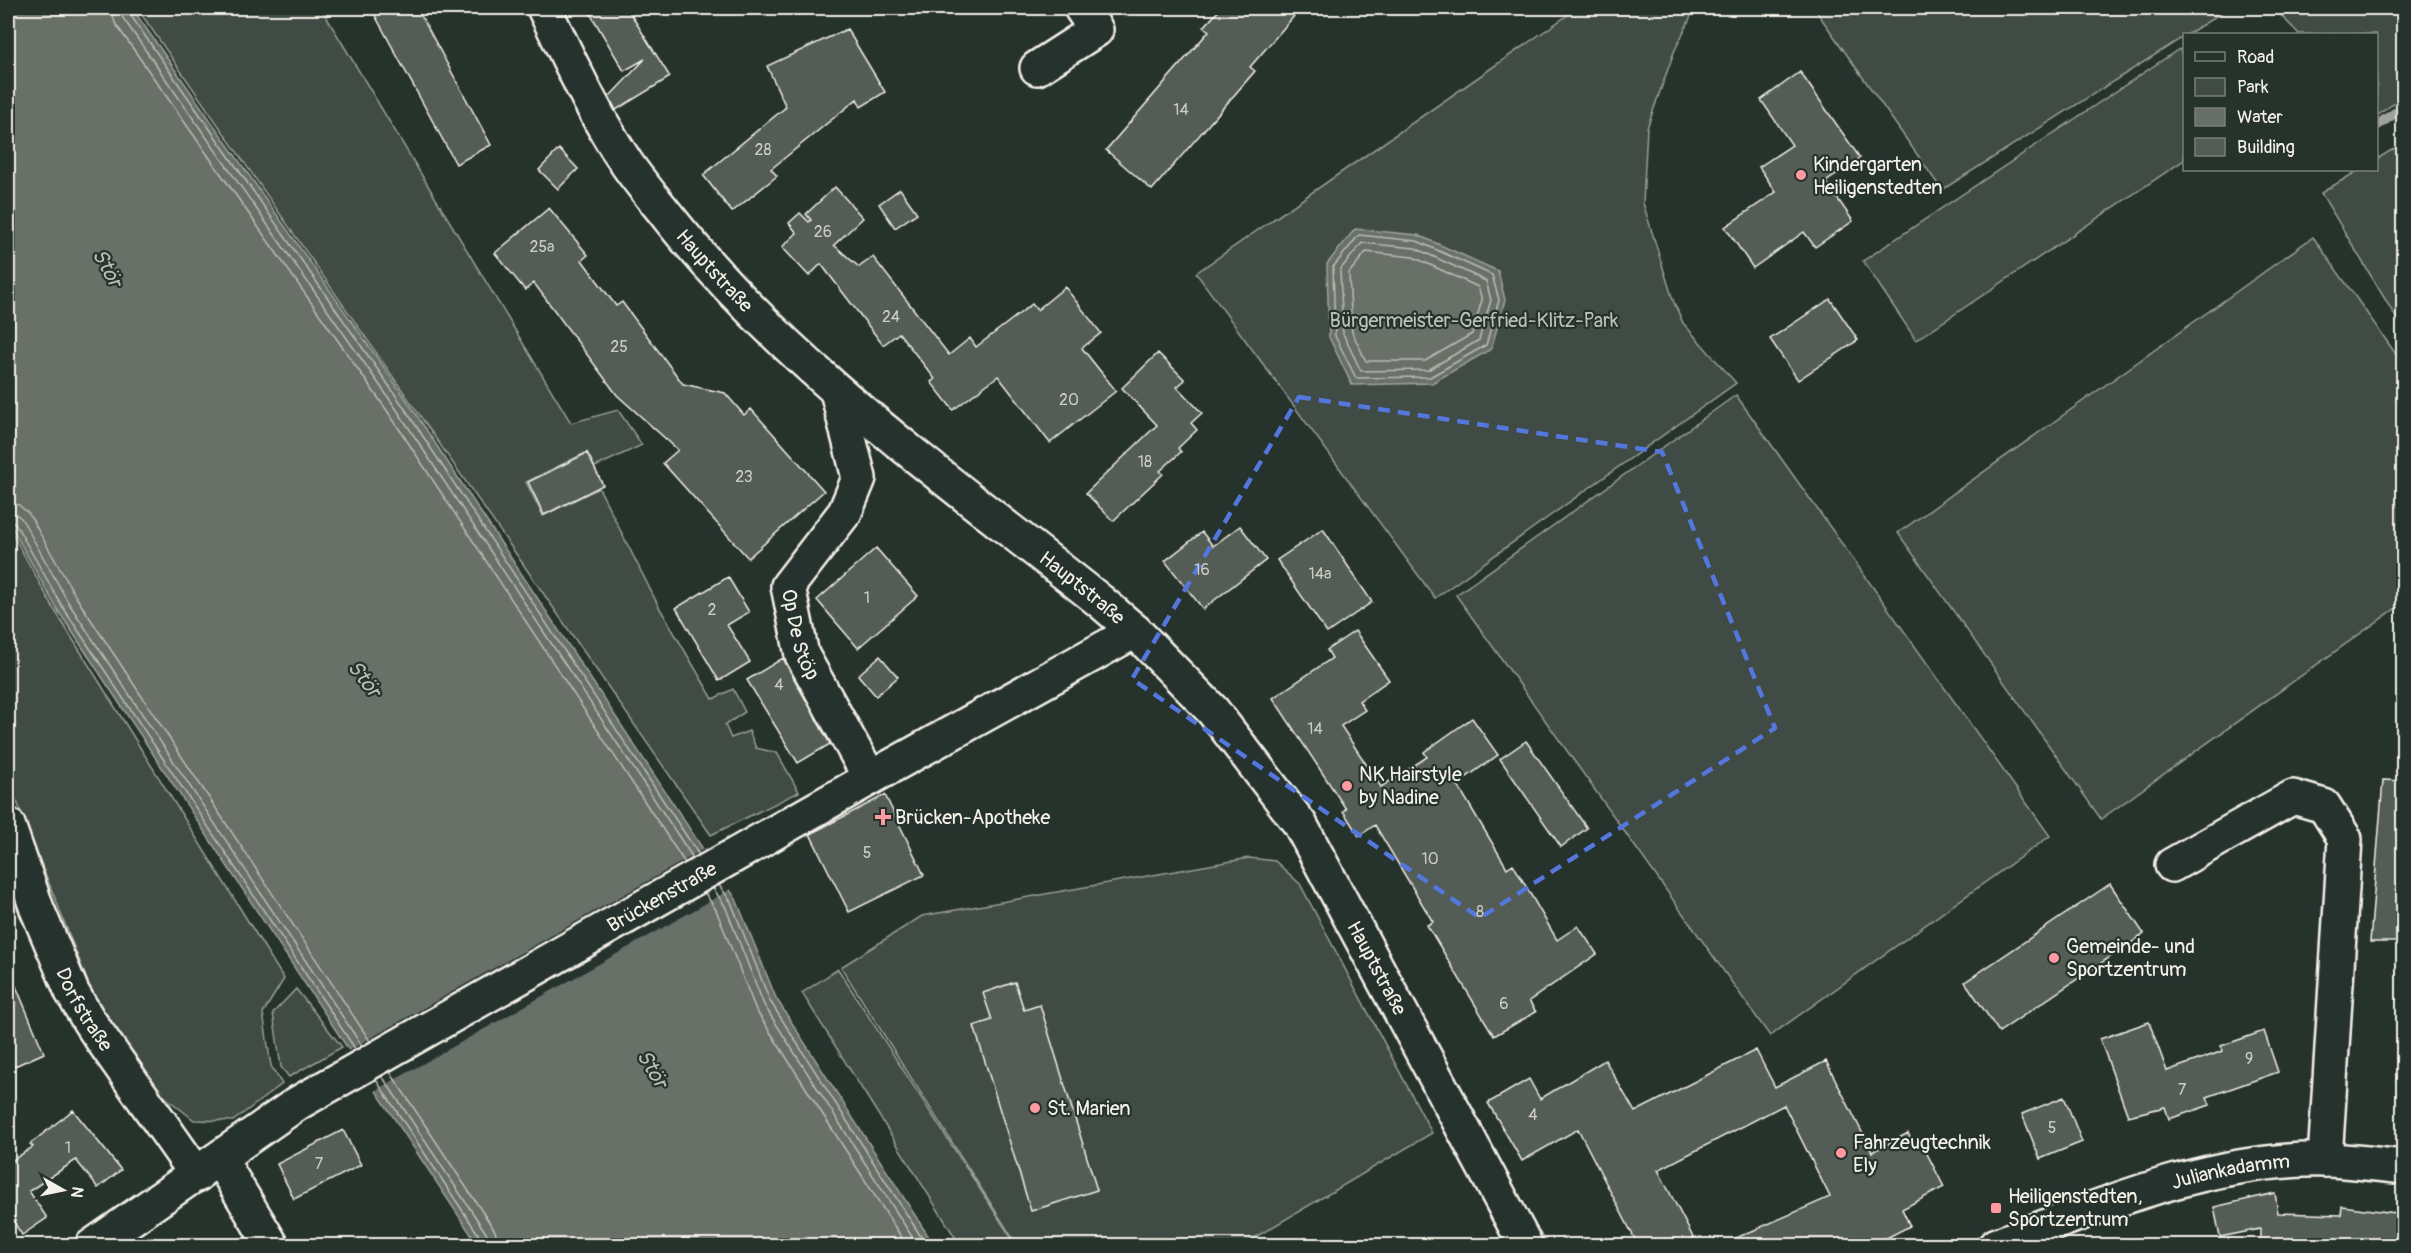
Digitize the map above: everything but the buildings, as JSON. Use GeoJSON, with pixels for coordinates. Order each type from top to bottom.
{"type":"FeatureCollection","features":[{"type":"Feature","properties":{"kind":"street","name":"Hauptstraße"},"geometry":{"type":"LineString","coordinates":[[544,8],[598,118],[628,166],[710,267],[787,345],[837,391],[1134,631],[1213,711],[1300,824],[1526,1245]]}},
{"type":"Feature","properties":{"kind":"street"},"geometry":{"type":"LineString","coordinates":[[1037,68],[1096,30],[1081,8]]}},
{"type":"Feature","properties":{"kind":"street","name":"Op De Stöp"},"geometry":{"type":"LineString","coordinates":[[837,391],[859,478],[844,512],[788,586],[802,655],[870,778]]}},
{"type":"Feature","properties":{"kind":"street","name":"Brückenstraße"},"geometry":{"type":"LineString","coordinates":[[92,1245],[315,1093],[1134,631]]}},
{"type":"Feature","properties":{"kind":"street"},"geometry":{"type":"LineString","coordinates":[[2172,865],[2293,797],[2324,806],[2345,839],[2325,1160]]}},
{"type":"Feature","properties":{"kind":"street","name":"Dorfstraße"},"geometry":{"type":"LineString","coordinates":[[8,825],[37,909],[72,992],[89,1021],[272,1245]]}},
{"type":"Feature","properties":{"kind":"street","name":"Juliankadamm"},"geometry":{"type":"LineString","coordinates":[[1995,1245],[2122,1198],[2191,1178],[2255,1166],[2325,1160],[2403,1167]]}},
{"type":"Feature","properties":{"kind":"highlighted area"},"geometry":{"type":"Polygon","coordinates":[[[1299,397],[1662,452],[1775,728],[1480,918],[1132,679],[1299,397]]]}},
{"type":"Feature","properties":{"kind":"green space"},"geometry":{"type":"Polygon","coordinates":[[[137,8],[321,8],[571,423],[618,410],[642,445],[595,467],[587,452],[526,482],[543,516],[599,488],[659,607],[713,699],[733,689],[745,712],[725,725],[731,738],[749,731],[756,748],[777,753],[799,792],[711,835],[137,8]]]}},
{"type":"Feature","properties":{"kind":"green space","name":"Bürgermeister-Gerfried-Klitz-Park"},"geometry":{"type":"Polygon","coordinates":[[[1578,8],[1695,8],[1674,52],[1647,128],[1643,203],[1673,300],[1683,323],[1736,383],[1435,598],[1196,273],[1578,8]]]}},
{"type":"Feature","properties":{"kind":"green space"},"geometry":{"type":"Polygon","coordinates":[[[1814,8],[2229,8],[2190,33],[2183,33],[2183,37],[1942,190],[1814,8]]]}},
{"type":"Feature","properties":{"kind":"green space"},"geometry":{"type":"Polygon","coordinates":[[[2274,8],[2403,8],[2403,96],[2378,115],[2378,33],[2298,33],[2274,8]]]}},
{"type":"Feature","properties":{"kind":"green space"},"geometry":{"type":"Polygon","coordinates":[[[2179,49],[2183,55],[2183,161],[1916,340],[1863,261],[2179,49]]]}},
{"type":"Feature","properties":{"kind":"green space"},"geometry":{"type":"Polygon","coordinates":[[[2403,143],[2403,329],[2321,193],[2357,171],[2378,171],[2378,158],[2403,143]]]}},
{"type":"Feature","properties":{"kind":"green space"},"geometry":{"type":"Polygon","coordinates":[[[2313,237],[2403,364],[2403,603],[2101,819],[1898,533],[2313,237]]]}},
{"type":"Feature","properties":{"kind":"green space"},"geometry":{"type":"Polygon","coordinates":[[[1736,395],[2050,836],[1770,1036],[1456,595],[1736,395]]]}},
{"type":"Feature","properties":{"kind":"green space"},"geometry":{"type":"Polygon","coordinates":[[[8,526],[54,609],[284,979],[263,1013],[271,1066],[282,1084],[233,1121],[194,1120],[149,1084],[96,1003],[14,794],[8,778],[8,526]]]}},
{"type":"Feature","properties":{"kind":"green space"},"geometry":{"type":"Polygon","coordinates":[[[1249,858],[1275,861],[1300,884],[1432,1133],[1242,1245],[1017,1245],[841,967],[922,916],[1249,858]]]}},
{"type":"Feature","properties":{"kind":"green space"},"geometry":{"type":"Polygon","coordinates":[[[838,969],[1016,1245],[960,1245],[802,993],[838,969]]]}},
{"type":"Feature","properties":{"kind":"green space"},"geometry":{"type":"Polygon","coordinates":[[[296,989],[342,1047],[289,1077],[281,1067],[273,1013],[296,989]]]}},
{"type":"Feature","properties":{"kind":"water","name":"Stör"},"geometry":{"type":"Polygon","coordinates":[[[8,8],[132,8],[406,399],[736,899],[776,998],[934,1245],[478,1245],[57,609],[8,521],[8,8]]]}},
{"type":"Feature","properties":{"kind":"water"},"geometry":{"type":"Polygon","coordinates":[[[1355,229],[1418,235],[1498,271],[1505,300],[1491,349],[1432,383],[1352,385],[1329,337],[1327,264],[1355,229]]]}},
{"type":"Feature","properties":{"kind":"pier"},"geometry":{"type":"Polygon","coordinates":[[[706,848],[733,888],[373,1092],[346,1052],[706,848]]]}},
{"type":"Feature","properties":{"kind":"waterway"},"geometry":{"type":"LineString","coordinates":[[2378,125],[2404,107]]}},
{"type":"Feature","properties":{"kind":"place","name":"Kindergarten Heiligenstedten"},"geometry":{"type":"Point","coordinates":[1801,175]}},
{"type":"Feature","properties":{"kind":"place","name":"NK Hairstyle by Nadine"},"geometry":{"type":"Point","coordinates":[1347,786]}},
{"type":"Feature","properties":{"kind":"place","name":"Brücken-Apotheke"},"geometry":{"type":"Point","coordinates":[883,817]}},
{"type":"Feature","properties":{"kind":"place","name":"Gemeinde- und Sportzentrum"},"geometry":{"type":"Point","coordinates":[2054,958]}},
{"type":"Feature","properties":{"kind":"place","name":"St. Marien"},"geometry":{"type":"Point","coordinates":[1035,1108]}},
{"type":"Feature","properties":{"kind":"place","name":"Fahrzeugtechnik Ely"},"geometry":{"type":"Point","coordinates":[1841,1153]}},
{"type":"Feature","properties":{"kind":"place","name":"Heiligenstedten, Sportzentrum"},"geometry":{"type":"Point","coordinates":[1996,1208]}}]}
